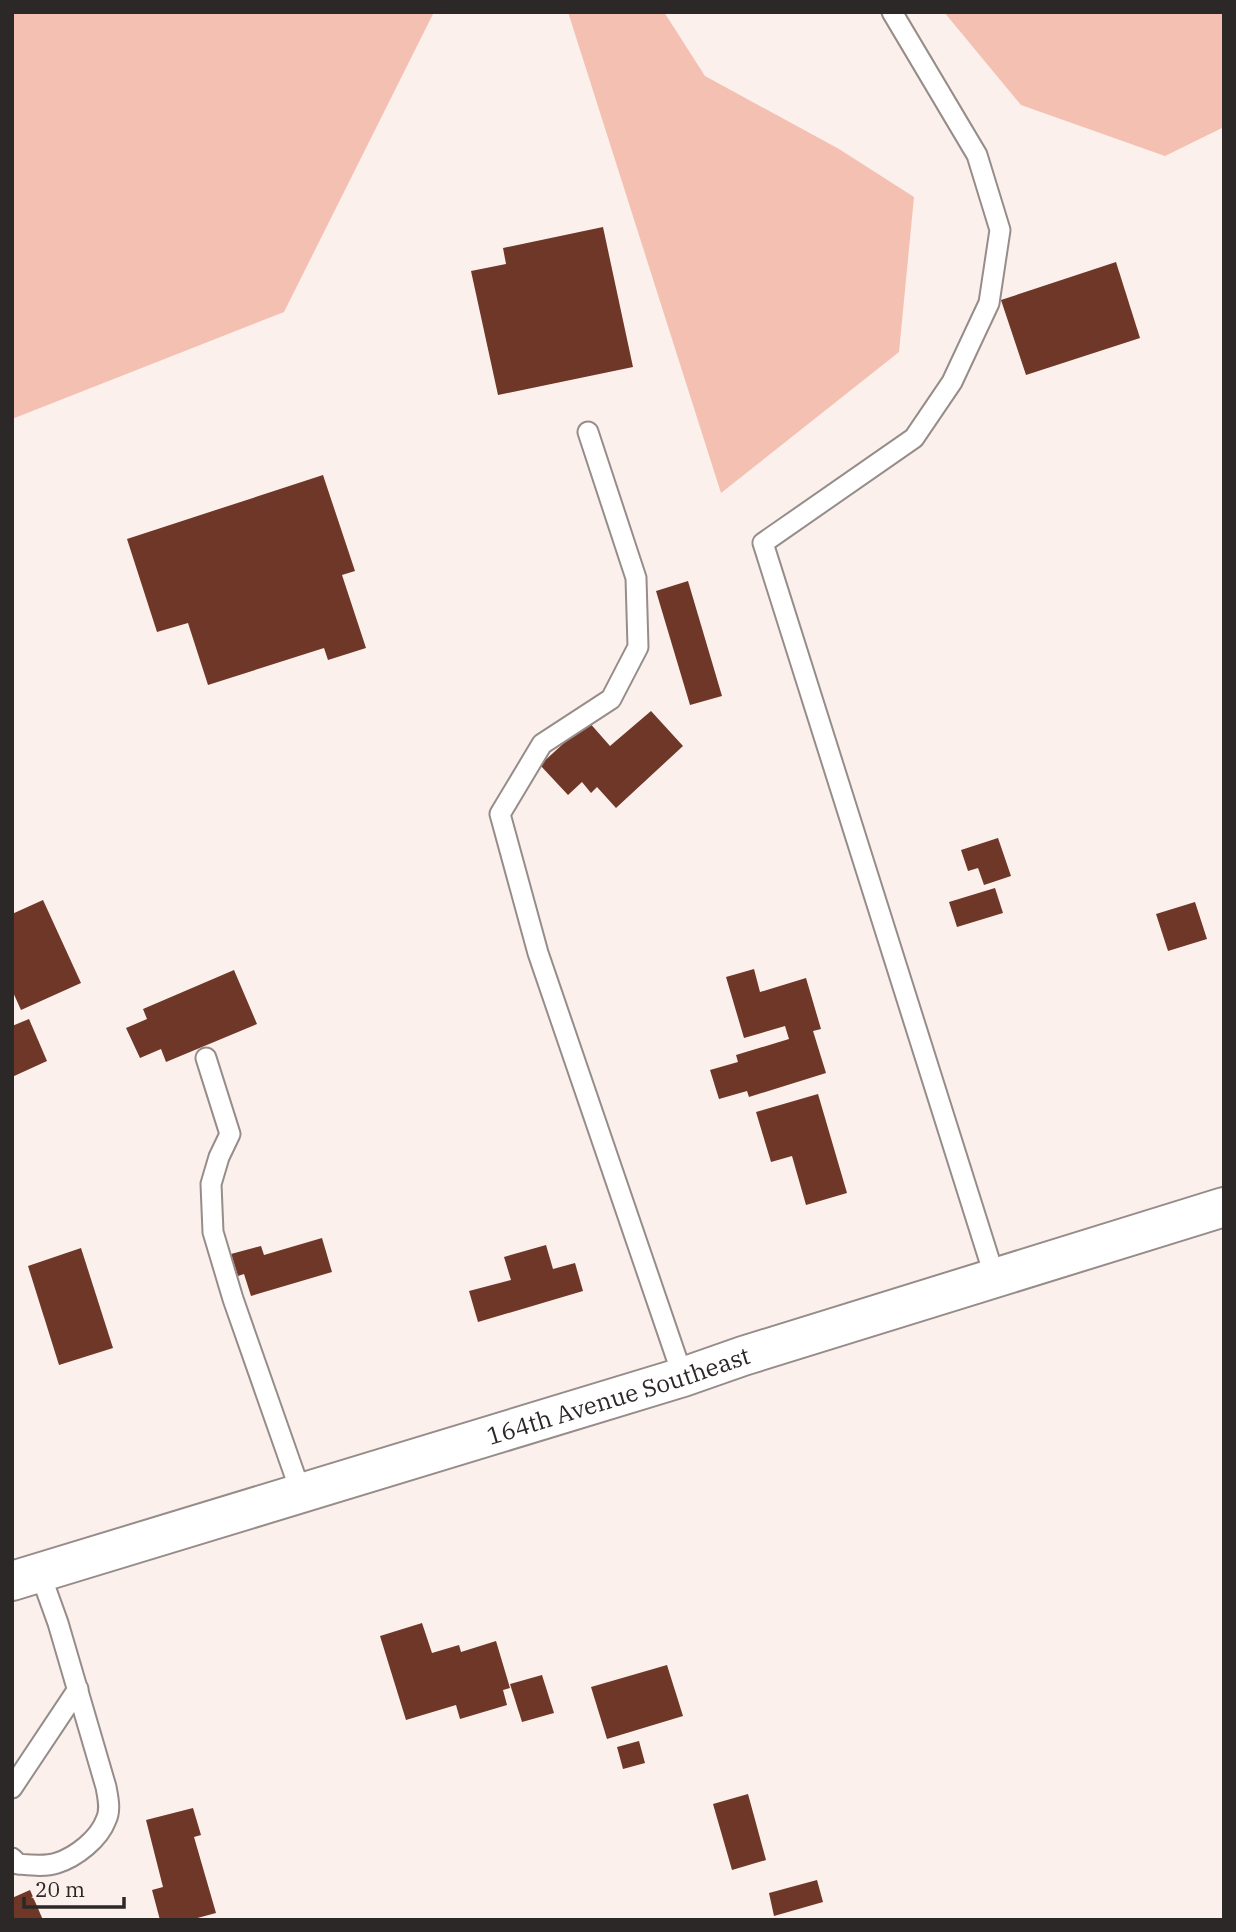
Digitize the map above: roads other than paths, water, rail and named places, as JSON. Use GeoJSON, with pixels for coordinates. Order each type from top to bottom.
{"type":"FeatureCollection","features":[{"type":"Feature","properties":{"kind":"street","name":"164th Avenue Southeast"},"geometry":{"type":"LineString","coordinates":[[26,1577],[683,1377],[1224,1207]]}},
{"type":"Feature","properties":{"kind":"lane"},"geometry":{"type":"LineString","coordinates":[[892,12],[977,155],[1000,230],[989,303],[952,382],[914,438],[763,543],[995,1278]]}},
{"type":"Feature","properties":{"kind":"lane"},"geometry":{"type":"LineString","coordinates":[[588,432],[636,578],[638,647],[611,699],[542,744],[500,814],[538,953],[683,1377]]}},
{"type":"Feature","properties":{"kind":"lane"},"geometry":{"type":"LineString","coordinates":[[206,1058],[230,1134],[219,1157],[211,1184],[213,1232],[233,1299],[301,1493]]}},
{"type":"Feature","properties":{"kind":"lane"},"geometry":{"type":"LineString","coordinates":[[12,1858],[18,1864],[56,1864],[82,1850],[97,1835],[107,1820],[109,1807],[106,1787],[78,1689],[26,1577]]}},
{"type":"Feature","properties":{"kind":"lane"},"geometry":{"type":"LineString","coordinates":[[12,1788],[78,1689]]}}]}
